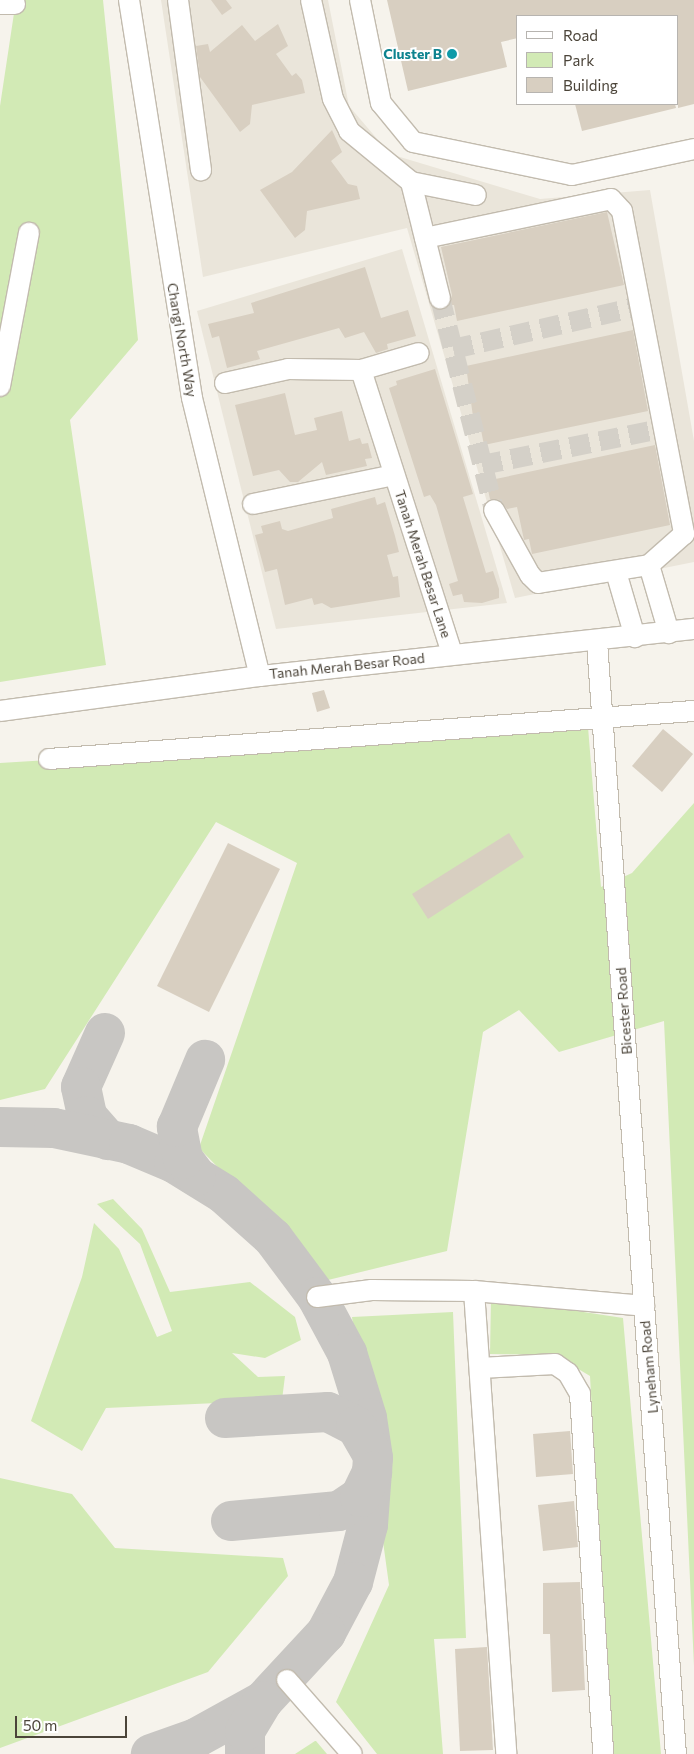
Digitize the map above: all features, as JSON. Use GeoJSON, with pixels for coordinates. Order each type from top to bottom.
{"type":"FeatureCollection","features":[{"type":"Feature","properties":{"kind":"street","name":"Changi North Way"},"geometry":{"type":"LineString","coordinates":[[128,0],[192,398],[260,676]]}},
{"type":"Feature","properties":{"kind":"street"},"geometry":{"type":"LineString","coordinates":[[178,0],[201,170]]}},
{"type":"Feature","properties":{"kind":"street"},"geometry":{"type":"LineString","coordinates":[[311,0],[339,115],[349,131],[411,182],[476,194]]}},
{"type":"Feature","properties":{"kind":"street"},"geometry":{"type":"LineString","coordinates":[[360,0],[381,103],[413,142],[572,176],[694,149]]}},
{"type":"Feature","properties":{"kind":"street"},"geometry":{"type":"LineString","coordinates":[[411,182],[440,298]]}},
{"type":"Feature","properties":{"kind":"street"},"geometry":{"type":"LineString","coordinates":[[425,238],[611,199],[619,205],[685,530],[649,565],[616,572],[538,582],[530,575],[494,510]]}},
{"type":"Feature","properties":{"kind":"street"},"geometry":{"type":"LineString","coordinates":[[0,386],[29,233]]}},
{"type":"Feature","properties":{"kind":"street"},"geometry":{"type":"LineString","coordinates":[[225,383],[288,369],[361,370],[419,353]]}},
{"type":"Feature","properties":{"kind":"street","name":"Tanah Merah Besar Lane"},"geometry":{"type":"LineString","coordinates":[[361,370],[452,654]]}},
{"type":"Feature","properties":{"kind":"street","name":"Tanah Merah Besar Lane"},"geometry":{"type":"LineString","coordinates":[[253,504],[394,474]]}},
{"type":"Feature","properties":{"kind":"street"},"geometry":{"type":"LineString","coordinates":[[649,565],[669,632]]}},
{"type":"Feature","properties":{"kind":"street"},"geometry":{"type":"LineString","coordinates":[[616,572],[635,637]]}},
{"type":"Feature","properties":{"kind":"street","name":"Tanah Merah Besar Road"},"geometry":{"type":"LineString","coordinates":[[0,711],[260,676],[452,654],[597,642],[694,629]]}},
{"type":"Feature","properties":{"kind":"street","name":"Bicester Road"},"geometry":{"type":"LineString","coordinates":[[597,642],[644,1306]]}},
{"type":"Feature","properties":{"kind":"street"},"geometry":{"type":"LineString","coordinates":[[49,759],[694,710]]}},
{"type":"Feature","properties":{"kind":"street","name":"Lyneham Road"},"geometry":{"type":"LineString","coordinates":[[317,1297],[372,1290],[474,1291],[644,1306],[676,1754]]}},
{"type":"Feature","properties":{"kind":"street"},"geometry":{"type":"LineString","coordinates":[[474,1291],[506,1754]]}},
{"type":"Feature","properties":{"kind":"street"},"geometry":{"type":"LineString","coordinates":[[480,1368],[555,1364],[568,1373],[580,1394],[603,1754]]}},
{"type":"Feature","properties":{"kind":"street"},"geometry":{"type":"LineString","coordinates":[[287,1680],[352,1754]]}},
{"type":"Feature","properties":{"kind":"shaded area"},"geometry":{"type":"Polygon","coordinates":[[[161,0],[328,0],[349,106],[390,154],[540,199],[650,190],[694,441],[694,562],[515,598],[407,228],[203,277],[161,0]]]}},
{"type":"Feature","properties":{"kind":"shaded area"},"geometry":{"type":"Polygon","coordinates":[[[402,249],[507,603],[276,629],[197,311],[402,249]]]}},
{"type":"Feature","properties":{"kind":"green space"},"geometry":{"type":"Polygon","coordinates":[[[16,0],[103,0],[138,340],[70,420],[106,665],[0,682],[0,106],[16,0]]]}},
{"type":"Feature","properties":{"kind":"green space"},"geometry":{"type":"Polygon","coordinates":[[[588,727],[601,887],[632,873],[694,803],[694,1666],[664,1021],[559,1052],[519,1010],[483,1032],[447,1251],[328,1280],[199,1148],[297,863],[216,822],[45,1089],[0,1100],[0,763],[588,727]]]}},
{"type":"Feature","properties":{"kind":"green space"},"geometry":{"type":"Polygon","coordinates":[[[113,1199],[142,1229],[170,1292],[250,1282],[295,1317],[301,1340],[265,1358],[232,1353],[258,1377],[285,1376],[282,1400],[106,1408],[82,1451],[31,1421],[82,1277],[94,1223],[119,1249],[157,1337],[172,1331],[140,1244],[97,1204],[113,1199]]]}},
{"type":"Feature","properties":{"kind":"green space"},"geometry":{"type":"Polygon","coordinates":[[[491,1298],[623,1318],[661,1754],[611,1754],[590,1376],[555,1355],[490,1354],[491,1298]]]}},
{"type":"Feature","properties":{"kind":"green space"},"geometry":{"type":"Polygon","coordinates":[[[453,1312],[466,1638],[434,1639],[443,1754],[377,1754],[336,1702],[389,1585],[352,1317],[453,1312]]]}},
{"type":"Feature","properties":{"kind":"green space"},"geometry":{"type":"Polygon","coordinates":[[[0,1478],[72,1494],[115,1548],[283,1558],[288,1576],[208,1672],[0,1748],[0,1478]]]}},
{"type":"Feature","properties":{"kind":"green space"},"geometry":{"type":"Polygon","coordinates":[[[315,1741],[327,1754],[295,1754],[315,1741]]]}},
{"type":"Feature","properties":{"kind":"building"},"geometry":{"type":"Polygon","coordinates":[[[211,0],[226,0],[232,8],[222,15],[211,0]]]}},
{"type":"Feature","properties":{"kind":"building","name":"Cluster B"},"geometry":{"type":"Polygon","coordinates":[[[387,0],[694,0],[694,104],[678,108],[679,15],[516,15],[516,38],[501,42],[507,67],[408,91],[387,0]]]}},
{"type":"Feature","properties":{"kind":"building"},"geometry":{"type":"Polygon","coordinates":[[[278,24],[288,46],[276,54],[292,76],[296,73],[302,80],[305,93],[252,105],[250,124],[240,132],[200,77],[196,46],[208,44],[210,52],[242,25],[255,41],[278,24]]]}},
{"type":"Feature","properties":{"kind":"building"},"geometry":{"type":"Polygon","coordinates":[[[575,105],[675,105],[676,108],[582,131],[575,105]]]}},
{"type":"Feature","properties":{"kind":"building"},"geometry":{"type":"Polygon","coordinates":[[[332,130],[342,152],[331,161],[348,184],[357,186],[360,199],[307,211],[305,230],[295,238],[260,190],[292,172],[332,130]]]}},
{"type":"Feature","properties":{"kind":"building"},"geometry":{"type":"Polygon","coordinates":[[[607,212],[624,285],[457,321],[454,305],[449,305],[452,295],[441,247],[607,212]]]}},
{"type":"Feature","properties":{"kind":"building"},"geometry":{"type":"Polygon","coordinates":[[[365,267],[381,318],[408,310],[416,336],[387,344],[388,349],[376,353],[364,332],[345,338],[339,328],[257,351],[260,359],[227,368],[219,336],[212,338],[208,324],[254,313],[251,303],[365,267]]]}},
{"type":"Feature","properties":{"kind":"building"},"geometry":{"type":"Polygon","coordinates":[[[633,330],[648,411],[484,445],[481,430],[475,431],[466,366],[633,330]]]}},
{"type":"Feature","properties":{"kind":"building"},"geometry":{"type":"Polygon","coordinates":[[[435,369],[473,494],[463,497],[486,573],[493,571],[499,589],[499,598],[482,603],[464,602],[462,594],[453,596],[449,584],[458,581],[436,505],[430,495],[424,497],[389,388],[397,385],[396,381],[435,369]]]}},
{"type":"Feature","properties":{"kind":"building"},"geometry":{"type":"Polygon","coordinates":[[[285,393],[295,435],[317,430],[314,418],[342,411],[349,441],[360,438],[362,444],[368,443],[372,458],[365,459],[367,466],[326,475],[322,462],[298,482],[290,482],[279,470],[253,476],[235,405],[285,393]]]}},
{"type":"Feature","properties":{"kind":"building"},"geometry":{"type":"Polygon","coordinates":[[[655,445],[670,525],[532,554],[529,539],[524,540],[517,507],[507,509],[500,500],[490,499],[486,481],[655,445]]]}},
{"type":"Feature","properties":{"kind":"building"},"geometry":{"type":"Polygon","coordinates":[[[375,497],[377,505],[385,502],[399,552],[387,555],[393,577],[398,576],[400,597],[331,608],[322,603],[314,605],[312,598],[285,605],[277,569],[265,572],[255,535],[263,533],[261,526],[280,521],[282,529],[288,531],[333,518],[331,509],[375,497]]]}},
{"type":"Feature","properties":{"kind":"building"},"geometry":{"type":"Polygon","coordinates":[[[324,690],[330,708],[317,712],[312,693],[324,690]]]}},
{"type":"Feature","properties":{"kind":"building"},"geometry":{"type":"Polygon","coordinates":[[[663,729],[693,754],[662,792],[632,766],[663,729]]]}},
{"type":"Feature","properties":{"kind":"building"},"geometry":{"type":"Polygon","coordinates":[[[509,833],[524,857],[428,919],[412,894],[509,833]]]}},
{"type":"Feature","properties":{"kind":"building"},"geometry":{"type":"Polygon","coordinates":[[[228,843],[280,869],[209,1012],[157,986],[228,843]]]}},
{"type":"Feature","properties":{"kind":"building"},"geometry":{"type":"Polygon","coordinates":[[[570,1431],[573,1474],[536,1477],[533,1434],[570,1431]]]}},
{"type":"Feature","properties":{"kind":"building"},"geometry":{"type":"Polygon","coordinates":[[[574,1501],[578,1547],[543,1551],[538,1505],[574,1501]]]}},
{"type":"Feature","properties":{"kind":"building"},"geometry":{"type":"Polygon","coordinates":[[[580,1582],[585,1690],[552,1692],[550,1634],[543,1634],[543,1583],[580,1582]]]}},
{"type":"Feature","properties":{"kind":"building"},"geometry":{"type":"Polygon","coordinates":[[[487,1647],[493,1750],[460,1751],[455,1649],[487,1647]]]}},
{"type":"Feature","properties":{"kind":"taxiway"},"geometry":{"type":"LineString","coordinates":[[105,1033],[81,1087],[87,1116],[108,1140]]}},
{"type":"Feature","properties":{"kind":"taxiway"},"geometry":{"type":"LineString","coordinates":[[196,1176],[183,1159],[177,1127],[205,1060]]}},
{"type":"Feature","properties":{"kind":"taxiway"},"geometry":{"type":"LineString","coordinates":[[0,1127],[54,1128],[129,1144],[174,1163],[224,1194],[273,1238],[317,1297],[347,1353],[367,1418],[373,1458],[368,1525],[353,1582],[326,1633],[263,1701],[196,1738],[151,1754]]}},
{"type":"Feature","properties":{"kind":"taxiway"},"geometry":{"type":"LineString","coordinates":[[225,1418],[328,1412],[356,1426],[372,1454]]}},
{"type":"Feature","properties":{"kind":"taxiway"},"geometry":{"type":"LineString","coordinates":[[231,1521],[339,1511],[360,1497],[372,1472]]}},
{"type":"Feature","properties":{"kind":"taxiway"},"geometry":{"type":"LineString","coordinates":[[245,1754],[245,1731],[263,1701]]}},
{"type":"Feature","properties":{"kind":"tunnel"},"geometry":{"type":"LineString","coordinates":[[440,298],[494,510]]}},
{"type":"Feature","properties":{"kind":"tunnel"},"geometry":{"type":"LineString","coordinates":[[453,349],[641,306]]}},
{"type":"Feature","properties":{"kind":"tunnel"},"geometry":{"type":"LineString","coordinates":[[482,465],[665,428]]}},
{"type":"Feature","properties":{"kind":"place","name":"Cluster B"},"geometry":{"type":"Point","coordinates":[452,54]}}]}
